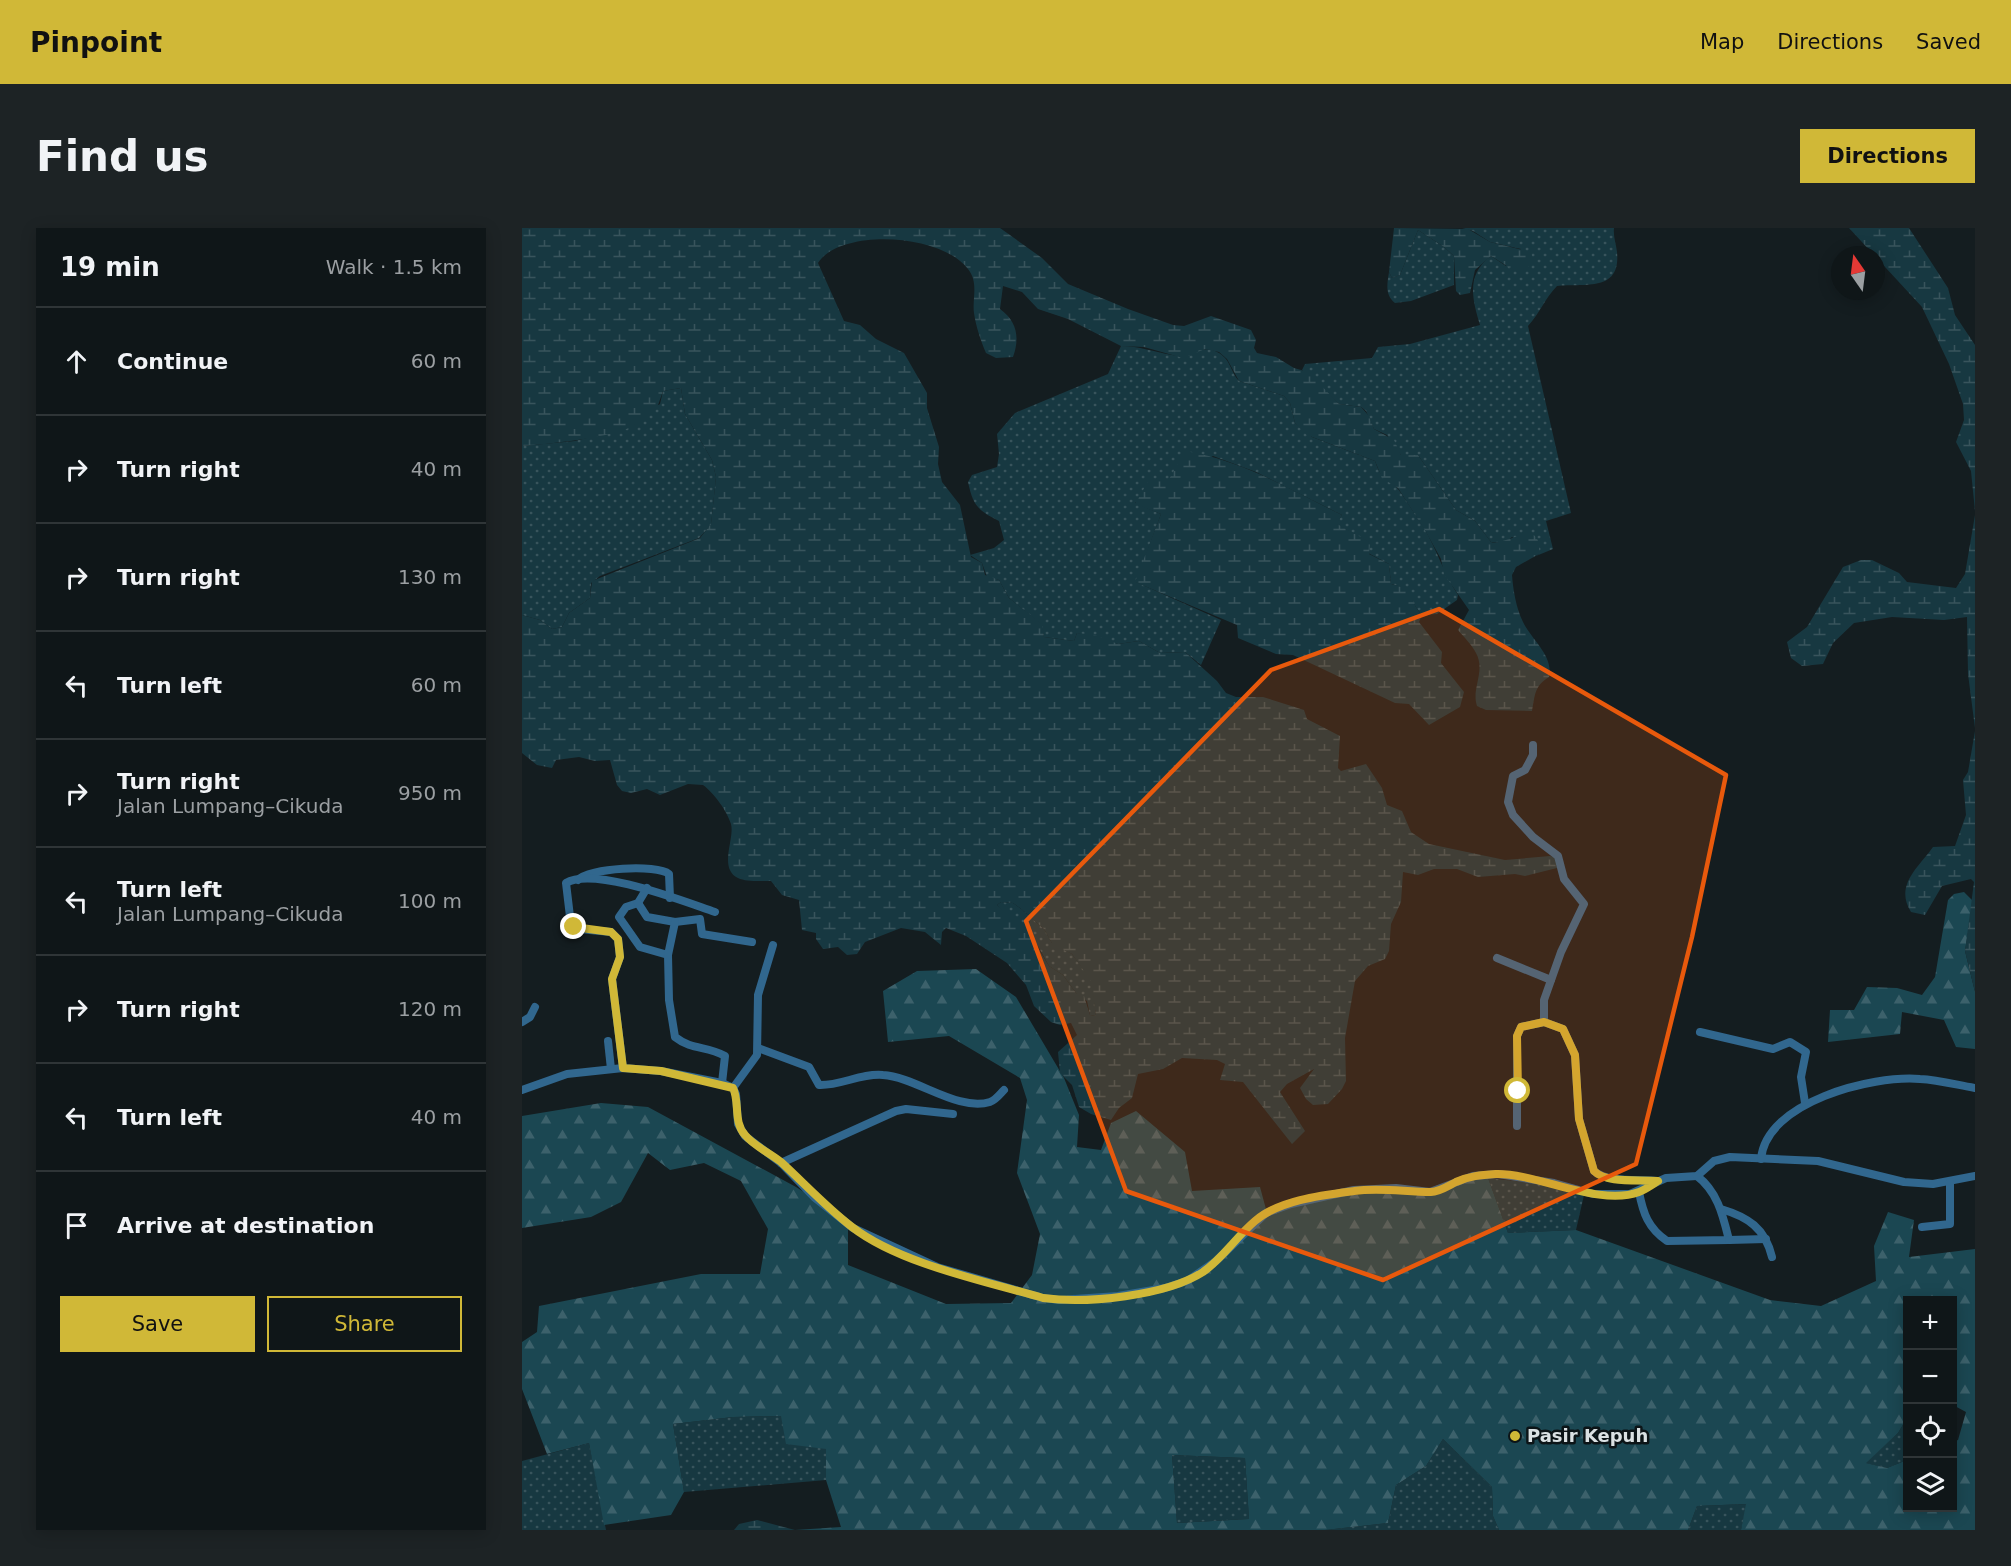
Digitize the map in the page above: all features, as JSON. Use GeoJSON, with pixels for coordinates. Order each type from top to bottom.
{"type":"FeatureCollection","features":[{"type":"Feature","properties":{"kind":"street"},"geometry":{"type":"LineString","coordinates":[[1533,745],[1533,755],[1525,770],[1514,776],[1509,794],[1510,808],[1522,827],[1558,856],[1564,879],[1584,904],[1561,952],[1544,1000],[1544,1022]]}},
{"type":"Feature","properties":{"kind":"street"},"geometry":{"type":"LineString","coordinates":[[578,880],[588,873],[619,869],[661,869],[669,874],[670,898]]}},
{"type":"Feature","properties":{"kind":"street"},"geometry":{"type":"LineString","coordinates":[[623,1068],[612,979],[620,957],[618,939],[611,932],[579,928],[571,924],[566,886],[569,880],[647,888],[715,912]]}},
{"type":"Feature","properties":{"kind":"street"},"geometry":{"type":"LineString","coordinates":[[647,888],[638,903],[626,907],[620,918],[640,947],[668,955]]}},
{"type":"Feature","properties":{"kind":"street"},"geometry":{"type":"LineString","coordinates":[[638,903],[647,917],[675,922],[700,919],[702,934],[752,942]]}},
{"type":"Feature","properties":{"kind":"street"},"geometry":{"type":"LineString","coordinates":[[675,922],[668,955],[669,1000],[675,1037],[686,1046],[710,1049],[725,1056],[722,1083]]}},
{"type":"Feature","properties":{"kind":"street"},"geometry":{"type":"LineString","coordinates":[[733,1088],[757,1055],[758,995],[773,945]]}},
{"type":"Feature","properties":{"kind":"street"},"geometry":{"type":"LineString","coordinates":[[1497,958],[1551,980]]}},
{"type":"Feature","properties":{"kind":"street"},"geometry":{"type":"LineString","coordinates":[[522,1022],[530,1017],[535,1006]]}},
{"type":"Feature","properties":{"kind":"street"},"geometry":{"type":"LineString","coordinates":[[1518,1126],[1517,1036],[1521,1027],[1544,1022],[1563,1029],[1575,1055],[1579,1119],[1594,1171],[1599,1176],[1658,1181],[1697,1176],[1720,1159],[1730,1156],[1818,1161],[1904,1182],[1950,1182],[1975,1176]]}},
{"type":"Feature","properties":{"kind":"street"},"geometry":{"type":"LineString","coordinates":[[1700,1032],[1773,1049],[1790,1042],[1804,1049],[1806,1052],[1801,1077],[1805,1103]]}},
{"type":"Feature","properties":{"kind":"street"},"geometry":{"type":"LineString","coordinates":[[608,1041],[611,1069]]}},
{"type":"Feature","properties":{"kind":"street"},"geometry":{"type":"LineString","coordinates":[[758,1048],[809,1067],[815,1082],[819,1085],[882,1074],[918,1084],[954,1099],[980,1103],[994,1101],[1004,1090]]}},
{"type":"Feature","properties":{"kind":"street"},"geometry":{"type":"LineString","coordinates":[[522,1090],[567,1074],[623,1068],[661,1071],[722,1083],[733,1088],[736,1094],[738,1124],[745,1136],[781,1162],[814,1197],[853,1228],[881,1243],[938,1267],[1043,1298],[1060,1300],[1119,1296],[1165,1288],[1187,1281],[1216,1261],[1266,1213],[1291,1204],[1354,1190],[1396,1188],[1430,1192],[1473,1176],[1498,1174],[1554,1183],[1593,1194],[1639,1192],[1658,1181]]}},
{"type":"Feature","properties":{"kind":"street"},"geometry":{"type":"LineString","coordinates":[[1761,1159],[1762,1143],[1770,1133],[1805,1103],[1817,1097],[1890,1081],[1919,1078],[1975,1088]]}},
{"type":"Feature","properties":{"kind":"street"},"geometry":{"type":"LineString","coordinates":[[781,1162],[896,1111],[906,1109],[953,1114]]}},
{"type":"Feature","properties":{"kind":"street"},"geometry":{"type":"LineString","coordinates":[[1697,1176],[1704,1181],[1721,1209],[1729,1240]]}},
{"type":"Feature","properties":{"kind":"street"},"geometry":{"type":"LineString","coordinates":[[1922,1227],[1950,1224],[1950,1182]]}},
{"type":"Feature","properties":{"kind":"street"},"geometry":{"type":"LineString","coordinates":[[1639,1192],[1645,1217],[1652,1229],[1667,1241],[1766,1239]]}},
{"type":"Feature","properties":{"kind":"street"},"geometry":{"type":"LineString","coordinates":[[1721,1209],[1743,1215],[1766,1239],[1772,1257]]}},
{"type":"Feature","properties":{"kind":"highlighted area"},"geometry":{"type":"Polygon","coordinates":[[[1439,609],[1726,775],[1692,937],[1636,1164],[1383,1280],[1126,1191],[1026,921],[1271,670],[1439,609]]]}},
{"type":"Feature","properties":{"kind":"green space"},"geometry":{"type":"Polygon","coordinates":[[[522,228],[1000,228],[1042,258],[1068,284],[1128,309],[1173,325],[1184,326],[1211,316],[1251,330],[1256,340],[1254,348],[1257,353],[1276,357],[1294,368],[1308,372],[1339,404],[1361,407],[1369,416],[1374,429],[1394,440],[1401,455],[1418,455],[1456,510],[1475,521],[1491,542],[1529,534],[1535,536],[1539,554],[1516,567],[1512,575],[1515,599],[1521,617],[1545,655],[1550,669],[1549,677],[1540,684],[1536,692],[1532,711],[1486,710],[1477,706],[1479,660],[1458,630],[1469,610],[1444,574],[1441,559],[1426,532],[1398,488],[1382,478],[1375,461],[1307,435],[1295,423],[1290,403],[1284,396],[1239,381],[1227,359],[1219,352],[1205,349],[1183,358],[1144,347],[1121,346],[1068,319],[1038,309],[1022,292],[1003,286],[1000,309],[1010,319],[1016,330],[1016,343],[1013,357],[996,358],[986,353],[977,329],[971,274],[955,257],[936,248],[914,242],[891,239],[868,240],[847,244],[830,252],[818,263],[844,321],[860,325],[876,339],[904,353],[927,393],[927,408],[939,447],[938,464],[942,482],[960,505],[971,557],[982,563],[985,575],[999,580],[1009,598],[1042,624],[1044,637],[1074,641],[1077,633],[1095,635],[1118,644],[1139,641],[1160,653],[1185,652],[1217,681],[1226,693],[1236,697],[1263,697],[1304,710],[1307,719],[1340,736],[1338,768],[1341,771],[1366,764],[1382,788],[1387,805],[1402,811],[1411,832],[1429,844],[1505,860],[1550,856],[1556,858],[1557,868],[1525,876],[1515,874],[1478,877],[1457,869],[1434,869],[1418,875],[1403,872],[1401,902],[1391,924],[1389,951],[1385,959],[1368,966],[1355,981],[1345,1038],[1346,1081],[1342,1089],[1328,1104],[1313,1105],[1306,1099],[1300,1088],[1314,1069],[1287,1084],[1280,1092],[1305,1131],[1292,1144],[1243,1082],[1220,1080],[1225,1064],[1217,1060],[1182,1058],[1163,1069],[1138,1074],[1132,1098],[1119,1108],[1111,1120],[1091,1114],[1079,1107],[1072,1085],[1060,1073],[1058,1052],[1077,1035],[1071,1023],[1060,1025],[1051,1022],[1034,1006],[1026,985],[1007,963],[966,936],[946,928],[942,932],[941,945],[925,932],[901,928],[865,942],[857,954],[847,955],[838,947],[823,949],[816,939],[816,933],[802,930],[799,900],[782,895],[771,881],[745,880],[732,873],[728,860],[731,824],[720,803],[703,785],[688,784],[660,795],[647,789],[631,793],[622,791],[617,785],[610,760],[595,761],[579,757],[556,760],[552,768],[537,765],[522,753],[522,615],[540,620],[552,629],[562,627],[569,613],[590,598],[592,581],[700,538],[711,524],[716,477],[712,460],[685,414],[681,388],[663,391],[657,408],[626,429],[581,440],[522,446],[522,228]],[[1001,902],[997,905],[1028,932],[1049,966],[1063,975],[1076,993],[1084,996],[1090,1015],[1096,1016],[1091,981],[1072,954],[1053,945],[1044,929],[1013,903],[1001,902]]]}},
{"type":"Feature","properties":{"kind":"green space"},"geometry":{"type":"Polygon","coordinates":[[[1394,228],[1468,229],[1490,242],[1531,252],[1533,261],[1527,268],[1515,271],[1491,256],[1475,270],[1470,293],[1460,295],[1456,291],[1454,256],[1418,230],[1400,275],[1392,278],[1389,272],[1394,228]]]}},
{"type":"Feature","properties":{"kind":"green space"},"geometry":{"type":"Polygon","coordinates":[[[1462,228],[1614,228],[1617,265],[1613,274],[1607,280],[1599,283],[1557,286],[1528,326],[1571,513],[1546,521],[1553,549],[1536,556],[1539,554],[1512,537],[1505,543],[1491,542],[1475,521],[1456,510],[1418,455],[1401,455],[1387,435],[1374,429],[1366,411],[1361,407],[1339,404],[1302,370],[1305,364],[1372,358],[1378,347],[1410,344],[1480,325],[1473,296],[1474,279],[1478,271],[1491,256],[1506,266],[1521,249],[1490,242],[1473,231],[1462,228]]]}},
{"type":"Feature","properties":{"kind":"green space"},"geometry":{"type":"Polygon","coordinates":[[[1849,228],[1909,228],[1948,288],[1955,315],[1975,345],[1975,511],[1971,471],[1956,442],[1964,420],[1963,404],[1949,364],[1922,307],[1885,267],[1885,246],[1866,246],[1849,228]]]}},
{"type":"Feature","properties":{"kind":"green space"},"geometry":{"type":"Polygon","coordinates":[[[1418,230],[1454,256],[1454,285],[1411,301],[1395,303],[1388,293],[1389,272],[1392,278],[1400,275],[1418,230]]]}},
{"type":"Feature","properties":{"kind":"green space"},"geometry":{"type":"Polygon","coordinates":[[[1121,346],[1172,355],[1206,349],[1217,352],[1225,358],[1239,381],[1284,396],[1290,403],[1295,423],[1312,437],[1375,461],[1383,477],[1398,489],[1424,528],[1458,595],[1457,600],[1437,614],[1422,615],[1403,589],[1391,584],[1389,564],[1368,553],[1369,542],[1336,524],[1342,515],[1256,472],[1213,456],[1135,503],[1161,514],[1136,582],[1221,620],[1201,665],[1185,652],[1160,653],[1139,641],[1118,644],[1077,633],[1074,641],[1044,637],[1041,624],[1009,598],[999,580],[987,577],[982,563],[970,555],[994,548],[1004,540],[999,521],[977,506],[968,482],[972,475],[997,467],[999,454],[997,434],[1015,413],[1108,374],[1121,346]]]}},
{"type":"Feature","properties":{"kind":"green space"},"geometry":{"type":"Polygon","coordinates":[[[681,388],[685,414],[712,460],[716,477],[711,525],[699,538],[600,576],[591,583],[590,598],[569,613],[562,627],[552,629],[540,620],[522,615],[522,446],[575,441],[635,424],[644,413],[660,404],[663,391],[681,388]]]}},
{"type":"Feature","properties":{"kind":"green space"},"geometry":{"type":"Polygon","coordinates":[[[1185,451],[1206,455],[1246,469],[1342,515],[1337,524],[1370,542],[1369,554],[1389,564],[1391,584],[1404,589],[1411,596],[1422,615],[1419,622],[1442,652],[1441,663],[1464,692],[1460,707],[1429,725],[1409,704],[1395,703],[1293,655],[1276,654],[1238,638],[1237,625],[1135,582],[1161,514],[1135,504],[1150,478],[1168,481],[1185,451]]]}},
{"type":"Feature","properties":{"kind":"green space"},"geometry":{"type":"Polygon","coordinates":[[[1975,515],[1975,728],[1968,674],[1967,617],[1944,620],[1892,617],[1854,623],[1833,643],[1823,664],[1802,666],[1791,658],[1787,642],[1807,627],[1843,567],[1861,560],[1872,560],[1899,573],[1907,582],[1956,588],[1965,574],[1975,515]]]}},
{"type":"Feature","properties":{"kind":"green space"},"geometry":{"type":"Polygon","coordinates":[[[1975,731],[1975,992],[1965,951],[1974,882],[1971,879],[1942,886],[1925,915],[1911,912],[1905,893],[1910,877],[1933,847],[1955,846],[1966,815],[1963,780],[1968,772],[1975,731]]]}},
{"type":"Feature","properties":{"kind":"green space"},"geometry":{"type":"Polygon","coordinates":[[[1964,892],[1973,901],[1965,951],[1975,992],[1975,1049],[1956,1047],[1944,1020],[1902,1012],[1900,1034],[1828,1042],[1830,1010],[1854,1010],[1867,987],[1897,988],[1922,995],[1935,977],[1948,900],[1954,894],[1964,892]]]}},
{"type":"Feature","properties":{"kind":"green space"},"geometry":{"type":"Polygon","coordinates":[[[1001,902],[1013,903],[1020,908],[1044,929],[1052,943],[1072,954],[1092,981],[1096,1016],[1090,1015],[1087,1001],[1076,993],[1063,975],[1049,966],[1038,946],[997,905],[1001,902]]]}},
{"type":"Feature","properties":{"kind":"green space"},"geometry":{"type":"Polygon","coordinates":[[[976,969],[1016,997],[1064,1078],[1079,1115],[1077,1147],[1101,1150],[1111,1123],[1136,1111],[1185,1152],[1192,1191],[1260,1187],[1267,1213],[1312,1199],[1402,1190],[1431,1194],[1473,1180],[1488,1178],[1508,1233],[1576,1230],[1770,1300],[1821,1306],[1876,1281],[1874,1246],[1888,1212],[1914,1220],[1909,1257],[1975,1249],[1975,1530],[1741,1530],[1746,1504],[1697,1506],[1688,1530],[1499,1530],[1493,1516],[1492,1487],[1443,1439],[1426,1466],[1396,1485],[1388,1523],[1325,1530],[795,1530],[841,1527],[826,1480],[826,1449],[786,1444],[781,1416],[733,1417],[673,1424],[684,1492],[671,1515],[604,1525],[589,1443],[547,1454],[522,1389],[522,1342],[537,1332],[539,1306],[701,1274],[760,1274],[768,1229],[741,1181],[704,1163],[670,1170],[648,1153],[621,1202],[591,1217],[522,1228],[522,1116],[601,1103],[648,1107],[796,1187],[848,1220],[848,1265],[946,1304],[1011,1303],[1032,1275],[1040,1234],[1017,1173],[1027,1100],[1020,1078],[949,1036],[888,1042],[883,991],[917,971],[976,969]],[[1172,1455],[1177,1523],[1249,1519],[1245,1458],[1172,1455]]]}},
{"type":"Feature","properties":{"kind":"green space"},"geometry":{"type":"Polygon","coordinates":[[[1488,1178],[1551,1185],[1584,1195],[1576,1230],[1508,1233],[1488,1178]]]}},
{"type":"Feature","properties":{"kind":"green space"},"geometry":{"type":"Polygon","coordinates":[[[781,1416],[826,1449],[826,1480],[684,1492],[673,1424],[733,1417],[781,1416]]]}},
{"type":"Feature","properties":{"kind":"green space"},"geometry":{"type":"Polygon","coordinates":[[[1903,1425],[1903,1462],[1887,1468],[1865,1463],[1898,1433],[1903,1425]]]}},
{"type":"Feature","properties":{"kind":"green space"},"geometry":{"type":"Polygon","coordinates":[[[1443,1439],[1492,1487],[1493,1516],[1499,1530],[1325,1530],[1388,1523],[1396,1485],[1426,1466],[1443,1439]]]}},
{"type":"Feature","properties":{"kind":"green space"},"geometry":{"type":"Polygon","coordinates":[[[589,1443],[606,1530],[522,1530],[522,1461],[589,1443]]]}},
{"type":"Feature","properties":{"kind":"green space"},"geometry":{"type":"Polygon","coordinates":[[[1172,1455],[1245,1458],[1249,1519],[1177,1523],[1172,1455]]]}},
{"type":"Feature","properties":{"kind":"green space"},"geometry":{"type":"Polygon","coordinates":[[[1747,1504],[1741,1530],[1688,1530],[1697,1506],[1747,1504]]]}},
{"type":"Feature","properties":{"kind":"green space"},"geometry":{"type":"Polygon","coordinates":[[[757,1520],[795,1530],[734,1530],[739,1524],[757,1520]]]}},
{"type":"Feature","properties":{"kind":"place","name":"Pasir Kepuh"},"geometry":{"type":"Point","coordinates":[1515,1436]}},
{"type":"Feature","properties":{"kind":"route"},"geometry":{"type":"LineString","coordinates":[[574,927],[611,932],[618,939],[620,957],[612,979],[620,1029],[623,1068],[661,1071],[704,1082],[722,1083],[733,1088],[736,1094],[738,1124],[745,1136],[781,1162],[814,1197],[853,1228],[911,1257],[938,1267],[1043,1298],[1060,1300],[1119,1296],[1165,1288],[1187,1281],[1216,1261],[1255,1221],[1266,1213],[1291,1204],[1354,1190],[1396,1188],[1430,1192],[1438,1191],[1473,1176],[1498,1174],[1554,1183],[1593,1194],[1630,1194],[1639,1192],[1658,1181],[1608,1178],[1599,1176],[1594,1171],[1579,1119],[1577,1063],[1563,1029],[1546,1025],[1544,1022],[1521,1027],[1517,1036],[1518,1091]]}}]}
